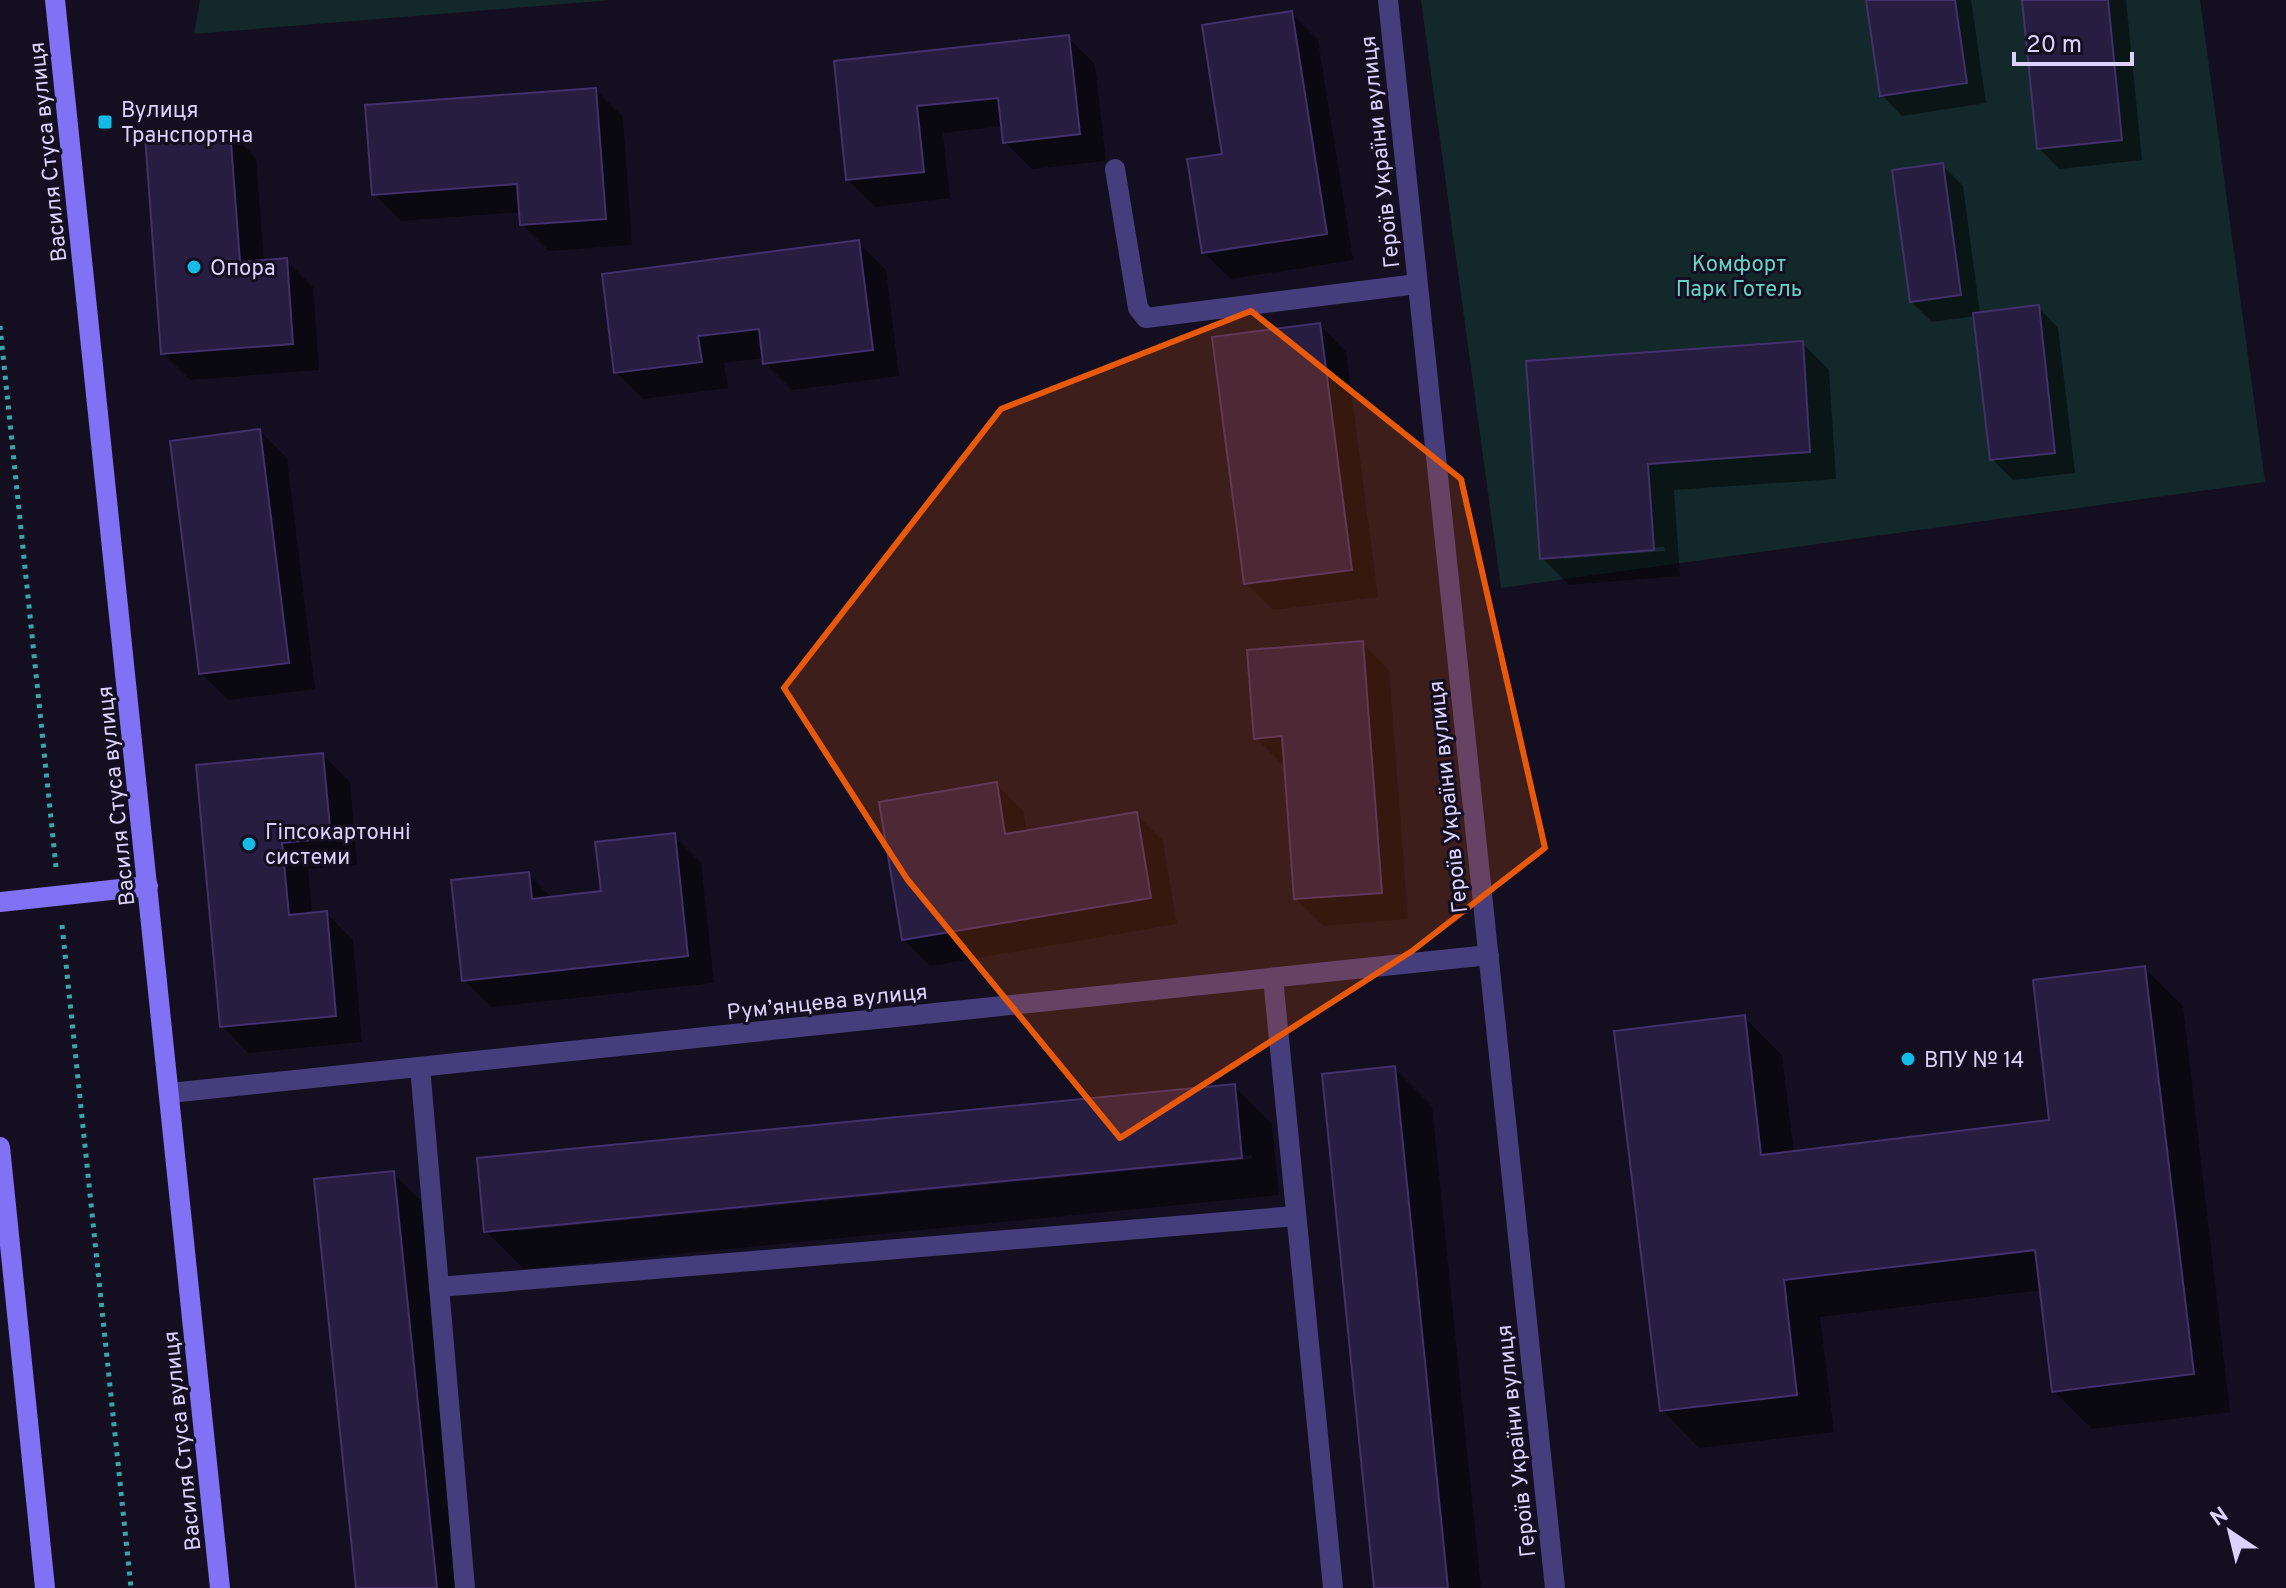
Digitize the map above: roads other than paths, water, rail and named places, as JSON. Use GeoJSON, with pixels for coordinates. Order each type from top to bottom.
{"type":"FeatureCollection","features":[{"type":"Feature","properties":{"kind":"street","name":"Василя Стуса вулиця"},"geometry":{"type":"LineString","coordinates":[[55,0],[220,1588]]}},
{"type":"Feature","properties":{"kind":"street","name":"Героїв України вулиця"},"geometry":{"type":"LineString","coordinates":[[1388,0],[1555,1588]]}},
{"type":"Feature","properties":{"kind":"street"},"geometry":{"type":"LineString","coordinates":[[1115,169],[1138,308],[1146,318],[1417,284]]}},
{"type":"Feature","properties":{"kind":"street"},"geometry":{"type":"LineString","coordinates":[[0,902],[148,886]]}},
{"type":"Feature","properties":{"kind":"street","name":"Рум’янцева вулиця"},"geometry":{"type":"LineString","coordinates":[[170,1093],[1489,955]]}},
{"type":"Feature","properties":{"kind":"street"},"geometry":{"type":"LineString","coordinates":[[1273,978],[1333,1588]]}},
{"type":"Feature","properties":{"kind":"street"},"geometry":{"type":"LineString","coordinates":[[420,1067],[465,1588]]}},
{"type":"Feature","properties":{"kind":"street"},"geometry":{"type":"LineString","coordinates":[[0,1147],[45,1588]]}},
{"type":"Feature","properties":{"kind":"street"},"geometry":{"type":"LineString","coordinates":[[439,1287],[1296,1216]]}},
{"type":"Feature","properties":{"kind":"place","name":"Вулиця Транспортна"},"geometry":{"type":"Point","coordinates":[105,122]}},
{"type":"Feature","properties":{"kind":"place","name":"Опора"},"geometry":{"type":"Point","coordinates":[194,267]}},
{"type":"Feature","properties":{"kind":"place","name":"Гіпсокартонні системи"},"geometry":{"type":"Point","coordinates":[249,844]}},
{"type":"Feature","properties":{"kind":"place","name":"ВПУ № 14"},"geometry":{"type":"Point","coordinates":[1908,1059]}},
{"type":"Feature","properties":{"kind":"park label","name":"Комфорт Парк Готель"},"geometry":{"type":"Point","coordinates":[1739,276]}}]}
